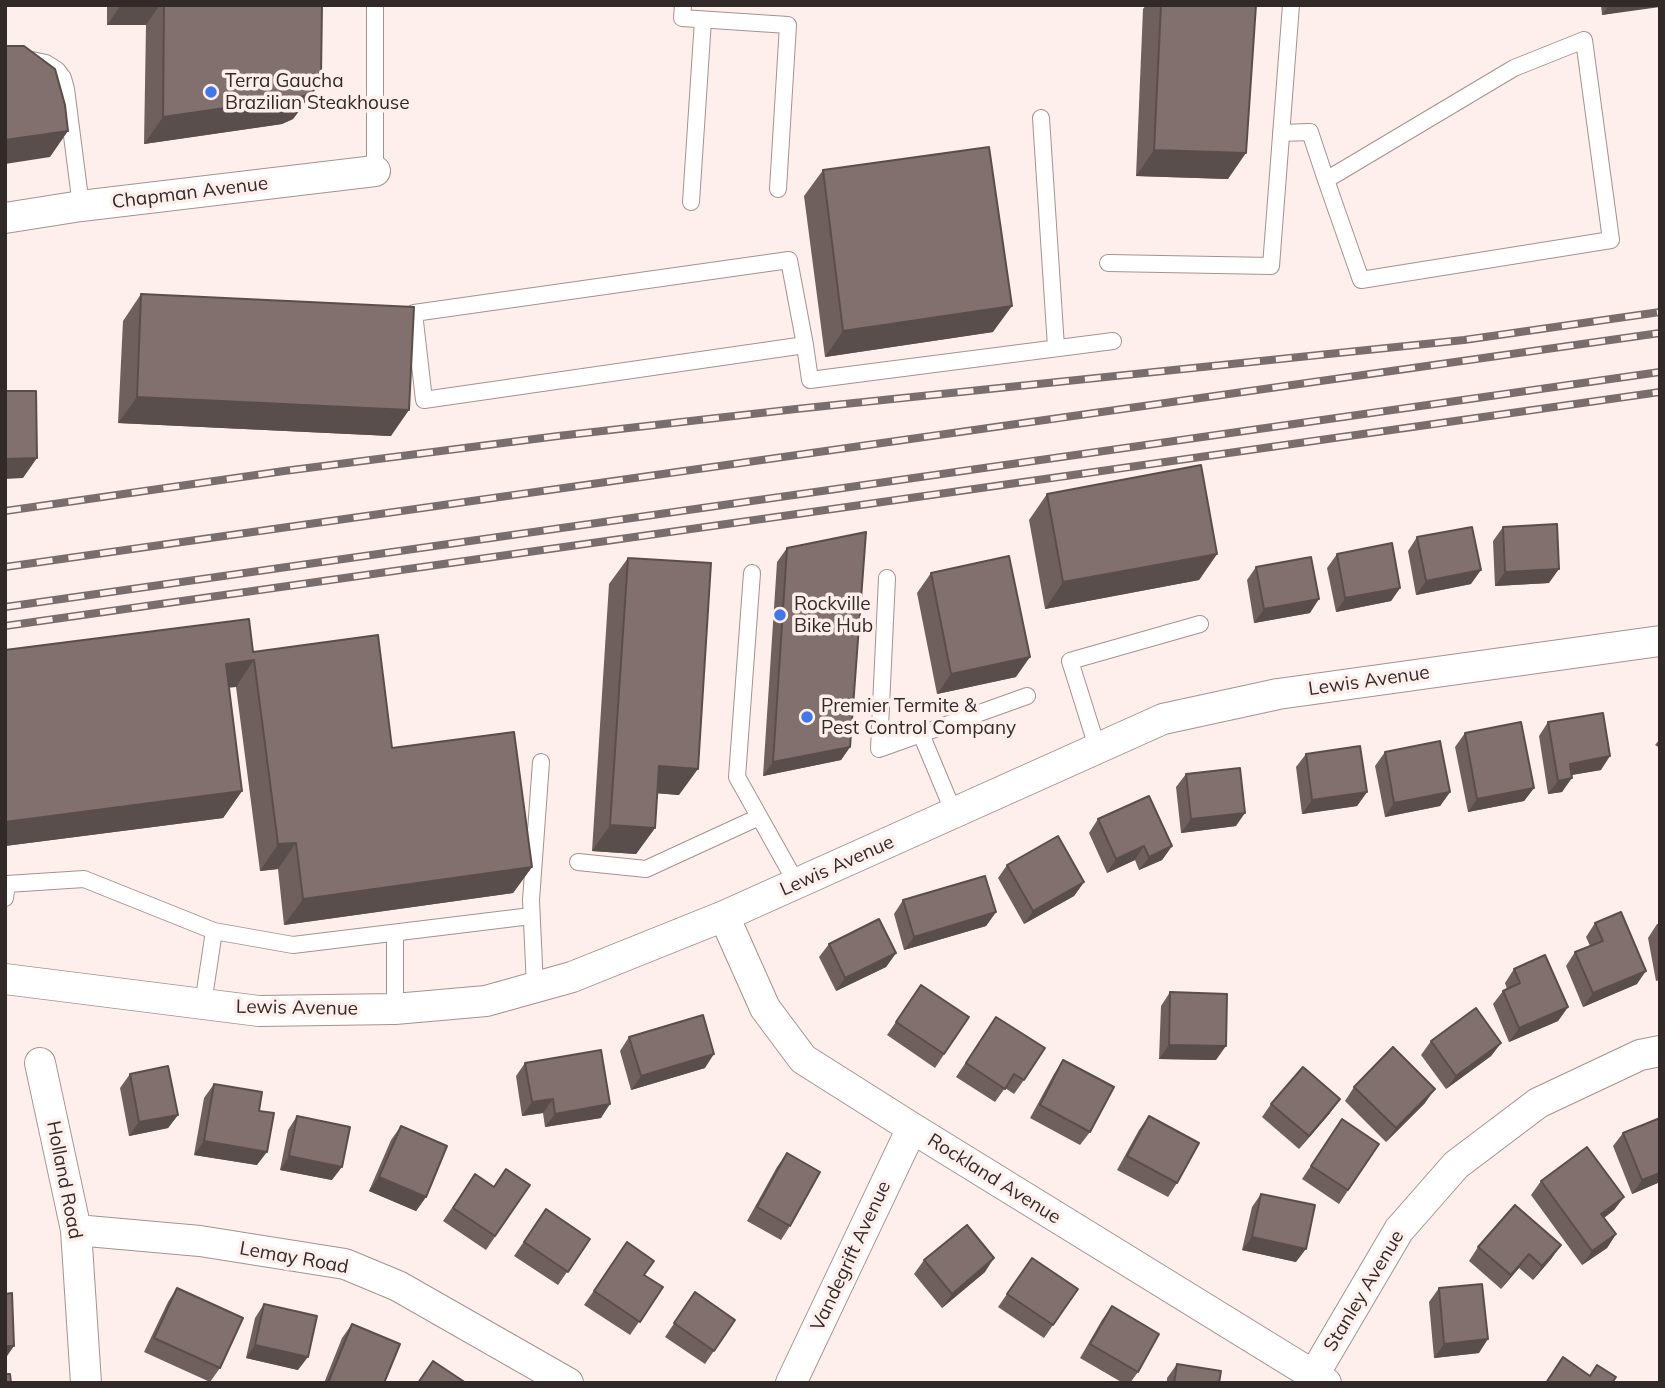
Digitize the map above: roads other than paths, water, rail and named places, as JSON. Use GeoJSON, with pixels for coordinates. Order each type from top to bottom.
{"type":"FeatureCollection","features":[{"type":"Feature","properties":{"kind":"street","name":"Chapman Avenue"},"geometry":{"type":"LineString","coordinates":[[5,218],[81,206],[375,170]]}},
{"type":"Feature","properties":{"kind":"street","name":"Lewis Avenue"},"geometry":{"type":"LineString","coordinates":[[5,979],[259,1011],[395,1009],[486,1001],[572,977],[724,916],[1163,719],[1278,694],[1660,641]]}},
{"type":"Feature","properties":{"kind":"street","name":"Rockland Avenue"},"geometry":{"type":"LineString","coordinates":[[724,916],[765,1008],[803,1059],[1316,1380]]}},
{"type":"Feature","properties":{"kind":"street","name":"Stanley Avenue"},"geometry":{"type":"LineString","coordinates":[[1316,1380],[1399,1230],[1456,1165],[1538,1103],[1640,1055],[1660,1051]]}},
{"type":"Feature","properties":{"kind":"street","name":"Holland Road"},"geometry":{"type":"LineString","coordinates":[[40,1063],[76,1230],[86,1383]]}},
{"type":"Feature","properties":{"kind":"street","name":"Vandegrift Avenue"},"geometry":{"type":"LineString","coordinates":[[790,1383],[912,1128]]}},
{"type":"Feature","properties":{"kind":"street","name":"Lemay Road"},"geometry":{"type":"LineString","coordinates":[[76,1230],[200,1241],[345,1264],[398,1286],[568,1383]]}},
{"type":"Feature","properties":{"kind":"lane"},"geometry":{"type":"LineString","coordinates":[[375,170],[376,5]]}},
{"type":"Feature","properties":{"kind":"lane"},"geometry":{"type":"LineString","coordinates":[[683,5],[682,18],[788,25],[778,189]]}},
{"type":"Feature","properties":{"kind":"lane"},"geometry":{"type":"LineString","coordinates":[[1108,263],[1271,267],[1291,5]]}},
{"type":"Feature","properties":{"kind":"lane"},"geometry":{"type":"LineString","coordinates":[[691,202],[703,20]]}},
{"type":"Feature","properties":{"kind":"lane"},"geometry":{"type":"LineString","coordinates":[[1281,133],[1310,132],[1326,180],[1362,280],[1611,240],[1584,40],[1514,68],[1326,180]]}},
{"type":"Feature","properties":{"kind":"lane"},"geometry":{"type":"LineString","coordinates":[[5,59],[46,63],[57,69],[63,78],[81,206]]}},
{"type":"Feature","properties":{"kind":"lane"},"geometry":{"type":"LineString","coordinates":[[1041,118],[1056,347]]}},
{"type":"Feature","properties":{"kind":"lane"},"geometry":{"type":"LineString","coordinates":[[804,345],[424,400],[414,313],[789,260],[804,345],[810,380],[1113,341]]}},
{"type":"Feature","properties":{"kind":"lane"},"geometry":{"type":"LineString","coordinates":[[752,573],[737,777],[797,884]]}},
{"type":"Feature","properties":{"kind":"lane"},"geometry":{"type":"LineString","coordinates":[[887,578],[879,749],[1027,696]]}},
{"type":"Feature","properties":{"kind":"lane"},"geometry":{"type":"LineString","coordinates":[[1097,747],[1070,662],[1199,624]]}},
{"type":"Feature","properties":{"kind":"lane"},"geometry":{"type":"LineString","coordinates":[[921,734],[954,813]]}},
{"type":"Feature","properties":{"kind":"lane"},"geometry":{"type":"LineString","coordinates":[[535,987],[531,916],[541,762]]}},
{"type":"Feature","properties":{"kind":"lane"},"geometry":{"type":"LineString","coordinates":[[578,862],[646,869],[759,817]]}},
{"type":"Feature","properties":{"kind":"lane"},"geometry":{"type":"LineString","coordinates":[[6,889],[83,879],[214,931],[293,945],[531,916]]}},
{"type":"Feature","properties":{"kind":"lane"},"geometry":{"type":"LineString","coordinates":[[203,1004],[214,931]]}},
{"type":"Feature","properties":{"kind":"lane"},"geometry":{"type":"LineString","coordinates":[[395,933],[395,1009]]}},
{"type":"Feature","properties":{"kind":"railway"},"geometry":{"type":"LineString","coordinates":[[5,511],[284,471],[558,436],[1464,340],[1660,312]]}},
{"type":"Feature","properties":{"kind":"railway"},"geometry":{"type":"LineString","coordinates":[[5,567],[1660,333]]}},
{"type":"Feature","properties":{"kind":"railway"},"geometry":{"type":"LineString","coordinates":[[5,607],[1660,372]]}},
{"type":"Feature","properties":{"kind":"railway"},"geometry":{"type":"LineString","coordinates":[[5,626],[1660,392]]}},
{"type":"Feature","properties":{"kind":"place","name":"Terra Gaucha Brazilian Steakhouse"},"geometry":{"type":"Point","coordinates":[211,92]}},
{"type":"Feature","properties":{"kind":"place","name":"Rockville Bike Hub"},"geometry":{"type":"Point","coordinates":[780,615]}},
{"type":"Feature","properties":{"kind":"place","name":"Premier Termite & Pest Control Company"},"geometry":{"type":"Point","coordinates":[807,717]}}]}
